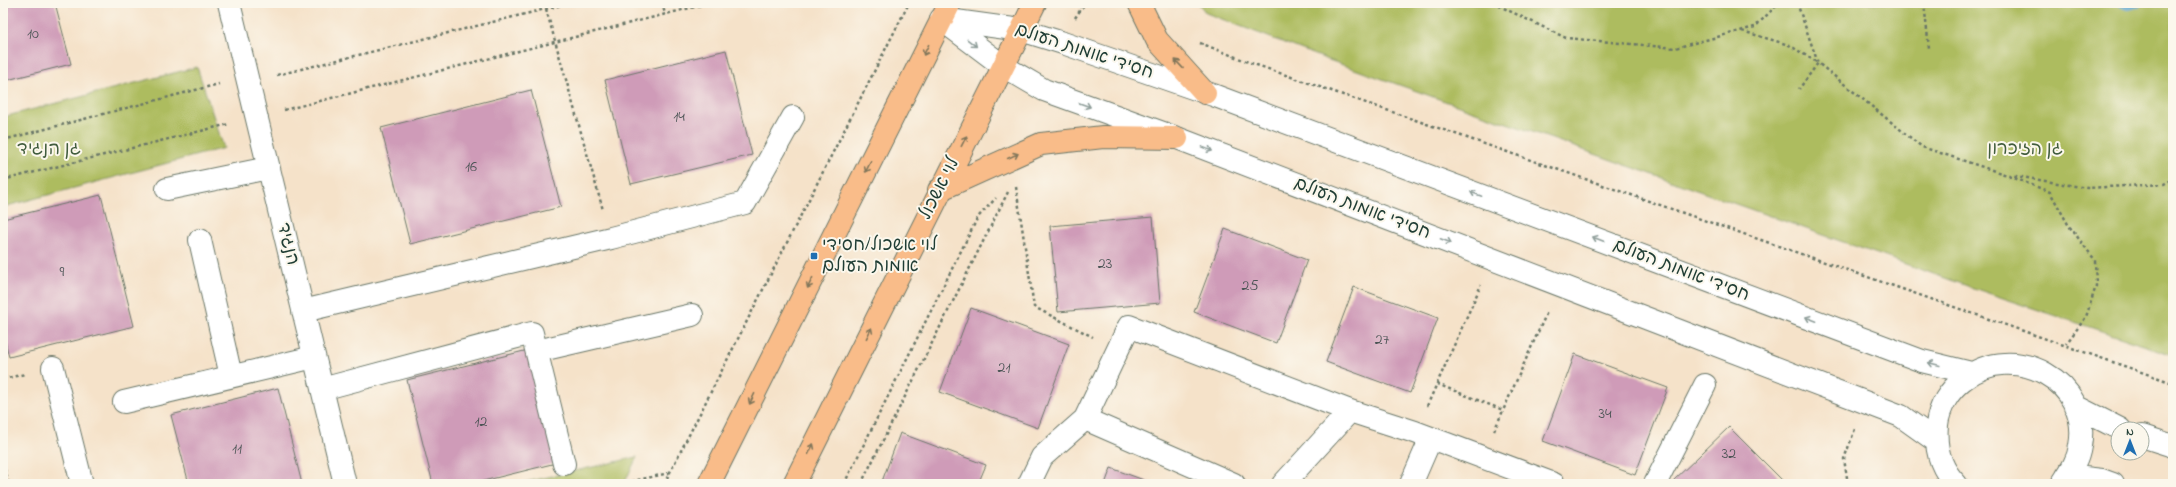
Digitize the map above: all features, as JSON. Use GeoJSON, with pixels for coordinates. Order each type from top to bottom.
{"type":"FeatureCollection","features":[{"type":"Feature","properties":{"kind":"main road","name":"לוי אשכול"},"geometry":{"type":"LineString","coordinates":[[794,484],[939,190],[1035,3]]}},
{"type":"Feature","properties":{"kind":"main road"},"geometry":{"type":"LineString","coordinates":[[1139,3],[1157,40],[1205,93]]}},
{"type":"Feature","properties":{"kind":"main road"},"geometry":{"type":"LineString","coordinates":[[710,484],[946,11]]}},
{"type":"Feature","properties":{"kind":"main road"},"geometry":{"type":"LineString","coordinates":[[939,190],[1041,144],[1103,137],[1176,138]]}},
{"type":"Feature","properties":{"kind":"street","name":"הנגיד"},"geometry":{"type":"LineString","coordinates":[[228,3],[345,484]]}},
{"type":"Feature","properties":{"kind":"street","name":"חסידי אומות העולם"},"geometry":{"type":"LineString","coordinates":[[946,11],[1021,30],[1205,93],[1922,361],[1971,373]]}},
{"type":"Feature","properties":{"kind":"street","name":"חסידי אומות העולם"},"geometry":{"type":"LineString","coordinates":[[946,11],[1003,66],[1044,90],[1176,138],[1901,416],[1936,441]]}},
{"type":"Feature","properties":{"kind":"street"},"geometry":{"type":"LineString","coordinates":[[303,311],[611,238],[746,203],[793,117]]}},
{"type":"Feature","properties":{"kind":"street"},"geometry":{"type":"LineString","coordinates":[[167,189],[268,168]]}},
{"type":"Feature","properties":{"kind":"street"},"geometry":{"type":"LineString","coordinates":[[200,240],[231,376]]}},
{"type":"Feature","properties":{"kind":"street"},"geometry":{"type":"LineString","coordinates":[[537,351],[692,314]]}},
{"type":"Feature","properties":{"kind":"street"},"geometry":{"type":"LineString","coordinates":[[1029,484],[1042,457],[1085,419],[1129,326],[1350,411],[1423,435],[1482,457],[1508,476],[1554,484]]}},
{"type":"Feature","properties":{"kind":"street"},"geometry":{"type":"LineString","coordinates":[[322,389],[532,333],[564,464]]}},
{"type":"Feature","properties":{"kind":"street"},"geometry":{"type":"LineString","coordinates":[[124,402],[314,357]]}},
{"type":"Feature","properties":{"kind":"street"},"geometry":{"type":"LineString","coordinates":[[1955,484],[1942,464],[1936,441],[1938,418],[1944,400],[1956,385],[1971,373],[1990,365],[2010,362],[2030,366],[2049,375],[2064,388],[2075,406],[2080,425],[2080,446],[2074,465],[2064,480]]}},
{"type":"Feature","properties":{"kind":"street"},"geometry":{"type":"LineString","coordinates":[[53,368],[82,484]]}},
{"type":"Feature","properties":{"kind":"street"},"geometry":{"type":"LineString","coordinates":[[1655,484],[1704,385]]}},
{"type":"Feature","properties":{"kind":"street"},"geometry":{"type":"LineString","coordinates":[[2075,406],[2110,424]]}},
{"type":"Feature","properties":{"kind":"street"},"geometry":{"type":"LineString","coordinates":[[1283,484],[1350,411]]}},
{"type":"Feature","properties":{"kind":"street"},"geometry":{"type":"LineString","coordinates":[[1085,419],[1234,484]]}},
{"type":"Feature","properties":{"kind":"street"},"geometry":{"type":"LineString","coordinates":[[1411,484],[1423,435]]}},
{"type":"Feature","properties":{"kind":"street"},"geometry":{"type":"LineString","coordinates":[[2150,439],[2173,446]]}},
{"type":"Feature","properties":{"kind":"street"},"geometry":{"type":"LineString","coordinates":[[2064,480],[2102,480],[2113,484]]}},
{"type":"Feature","properties":{"kind":"path"},"geometry":{"type":"LineString","coordinates":[[256,117],[270,76],[570,3]]}},
{"type":"Feature","properties":{"kind":"path"},"geometry":{"type":"LineString","coordinates":[[662,3],[665,14]]}},
{"type":"Feature","properties":{"kind":"path"},"geometry":{"type":"LineString","coordinates":[[3,180],[710,3]]}},
{"type":"Feature","properties":{"kind":"path"},"geometry":{"type":"LineString","coordinates":[[664,484],[909,3]]}},
{"type":"Feature","properties":{"kind":"path"},"geometry":{"type":"LineString","coordinates":[[1073,3],[1081,7]]}},
{"type":"Feature","properties":{"kind":"path"},"geometry":{"type":"LineString","coordinates":[[1493,3],[1566,38],[1675,48],[1755,27],[1779,3]]}},
{"type":"Feature","properties":{"kind":"path"},"geometry":{"type":"LineString","coordinates":[[1797,3],[1818,63]]}},
{"type":"Feature","properties":{"kind":"path"},"geometry":{"type":"LineString","coordinates":[[1924,3],[1929,48]]}},
{"type":"Feature","properties":{"kind":"path"},"geometry":{"type":"LineString","coordinates":[[546,9],[611,238]]}},
{"type":"Feature","properties":{"kind":"path"},"geometry":{"type":"LineString","coordinates":[[1741,31],[1789,45],[1818,63],[1922,147],[2004,174],[2050,192],[2069,226],[2095,260],[2096,286],[2086,317],[2066,344]]}},
{"type":"Feature","properties":{"kind":"path"},"geometry":{"type":"LineString","coordinates":[[1196,41],[1251,63],[2066,344],[2173,383]]}},
{"type":"Feature","properties":{"kind":"path"},"geometry":{"type":"LineString","coordinates":[[1799,89],[1818,63]]}},
{"type":"Feature","properties":{"kind":"path"},"geometry":{"type":"LineString","coordinates":[[3,140],[223,83]]}},
{"type":"Feature","properties":{"kind":"path"},"geometry":{"type":"LineString","coordinates":[[2004,174],[2087,188],[2164,184],[2173,179]]}},
{"type":"Feature","properties":{"kind":"path"},"geometry":{"type":"LineString","coordinates":[[1015,179],[1034,307],[1118,350]]}},
{"type":"Feature","properties":{"kind":"path"},"geometry":{"type":"LineString","coordinates":[[861,484],[1012,185]]}},
{"type":"Feature","properties":{"kind":"path"},"geometry":{"type":"LineString","coordinates":[[844,484],[978,216],[999,195]]}},
{"type":"Feature","properties":{"kind":"path"},"geometry":{"type":"LineString","coordinates":[[1423,435],[1437,384],[1493,259]]}},
{"type":"Feature","properties":{"kind":"path"},"geometry":{"type":"LineString","coordinates":[[1482,457],[1560,285]]}},
{"type":"Feature","properties":{"kind":"path"},"geometry":{"type":"LineString","coordinates":[[1437,384],[1503,410]]}},
{"type":"Feature","properties":{"kind":"path"},"geometry":{"type":"LineString","coordinates":[[1848,484],[1844,459],[1852,436]]}},
{"type":"Feature","properties":{"kind":"path"},"geometry":{"type":"LineString","coordinates":[[3,462],[9,484]]}},
{"type":"Feature","properties":{"kind":"path"},"geometry":{"type":"LineString","coordinates":[[620,484],[669,473]]}},
{"type":"Feature","properties":{"kind":"green space","name":"גן הזיכרון"},"geometry":{"type":"Polygon","coordinates":[[[1198,3],[2173,3],[2173,355],[1976,289],[1326,59],[1206,13],[1198,3]]]}},
{"type":"Feature","properties":{"kind":"green space","name":"גן הנגיד"},"geometry":{"type":"Polygon","coordinates":[[[197,67],[224,148],[3,207],[3,117],[197,67]]]}},
{"type":"Feature","properties":{"kind":"green space"},"geometry":{"type":"Polygon","coordinates":[[[637,457],[624,484],[517,484],[637,457]]]}},
{"type":"Feature","properties":{"kind":"building"},"geometry":{"type":"Polygon","coordinates":[[[3,3],[55,3],[71,64],[3,81],[3,3]]]}},
{"type":"Feature","properties":{"kind":"building"},"geometry":{"type":"Polygon","coordinates":[[[726,50],[752,155],[631,184],[605,80],[726,50]]]}},
{"type":"Feature","properties":{"kind":"building"},"geometry":{"type":"Polygon","coordinates":[[[531,90],[561,207],[410,244],[381,128],[531,90]]]}},
{"type":"Feature","properties":{"kind":"building"},"geometry":{"type":"Polygon","coordinates":[[[101,195],[134,326],[9,357],[3,332],[3,219],[101,195]]]}},
{"type":"Feature","properties":{"kind":"building"},"geometry":{"type":"Polygon","coordinates":[[[1153,217],[1160,303],[1058,312],[1050,226],[1153,217]]]}},
{"type":"Feature","properties":{"kind":"building"},"geometry":{"type":"Polygon","coordinates":[[[1225,229],[1307,260],[1276,343],[1194,312],[1225,229]]]}},
{"type":"Feature","properties":{"kind":"building"},"geometry":{"type":"Polygon","coordinates":[[[1354,287],[1438,318],[1410,393],[1326,362],[1354,287]]]}},
{"type":"Feature","properties":{"kind":"building"},"geometry":{"type":"Polygon","coordinates":[[[971,308],[1069,344],[1038,428],[940,392],[971,308]]]}},
{"type":"Feature","properties":{"kind":"building"},"geometry":{"type":"Polygon","coordinates":[[[528,350],[556,463],[471,484],[433,484],[407,380],[528,350]]]}},
{"type":"Feature","properties":{"kind":"building"},"geometry":{"type":"Polygon","coordinates":[[[1575,354],[1668,388],[1635,475],[1543,441],[1575,354]]]}},
{"type":"Feature","properties":{"kind":"building"},"geometry":{"type":"Polygon","coordinates":[[[278,388],[302,484],[189,484],[171,415],[278,388]]]}},
{"type":"Feature","properties":{"kind":"building"},"geometry":{"type":"Polygon","coordinates":[[[1729,427],[1784,482],[1782,484],[1675,484],[1672,482],[1729,427]]]}},
{"type":"Feature","properties":{"kind":"building"},"geometry":{"type":"Polygon","coordinates":[[[900,433],[986,465],[978,484],[881,484],[900,433]]]}},
{"type":"Feature","properties":{"kind":"building"},"geometry":{"type":"Polygon","coordinates":[[[1111,468],[1141,479],[1153,484],[1105,484],[1111,468]]]}},
{"type":"Feature","properties":{"kind":"waterway"},"geometry":{"type":"LineString","coordinates":[[2123,3],[2129,5],[2136,3]]}},
{"type":"Feature","properties":{"kind":"place","name":"לוי אשכול/חסידי אומות העולם"},"geometry":{"type":"Point","coordinates":[814,256]}}]}
